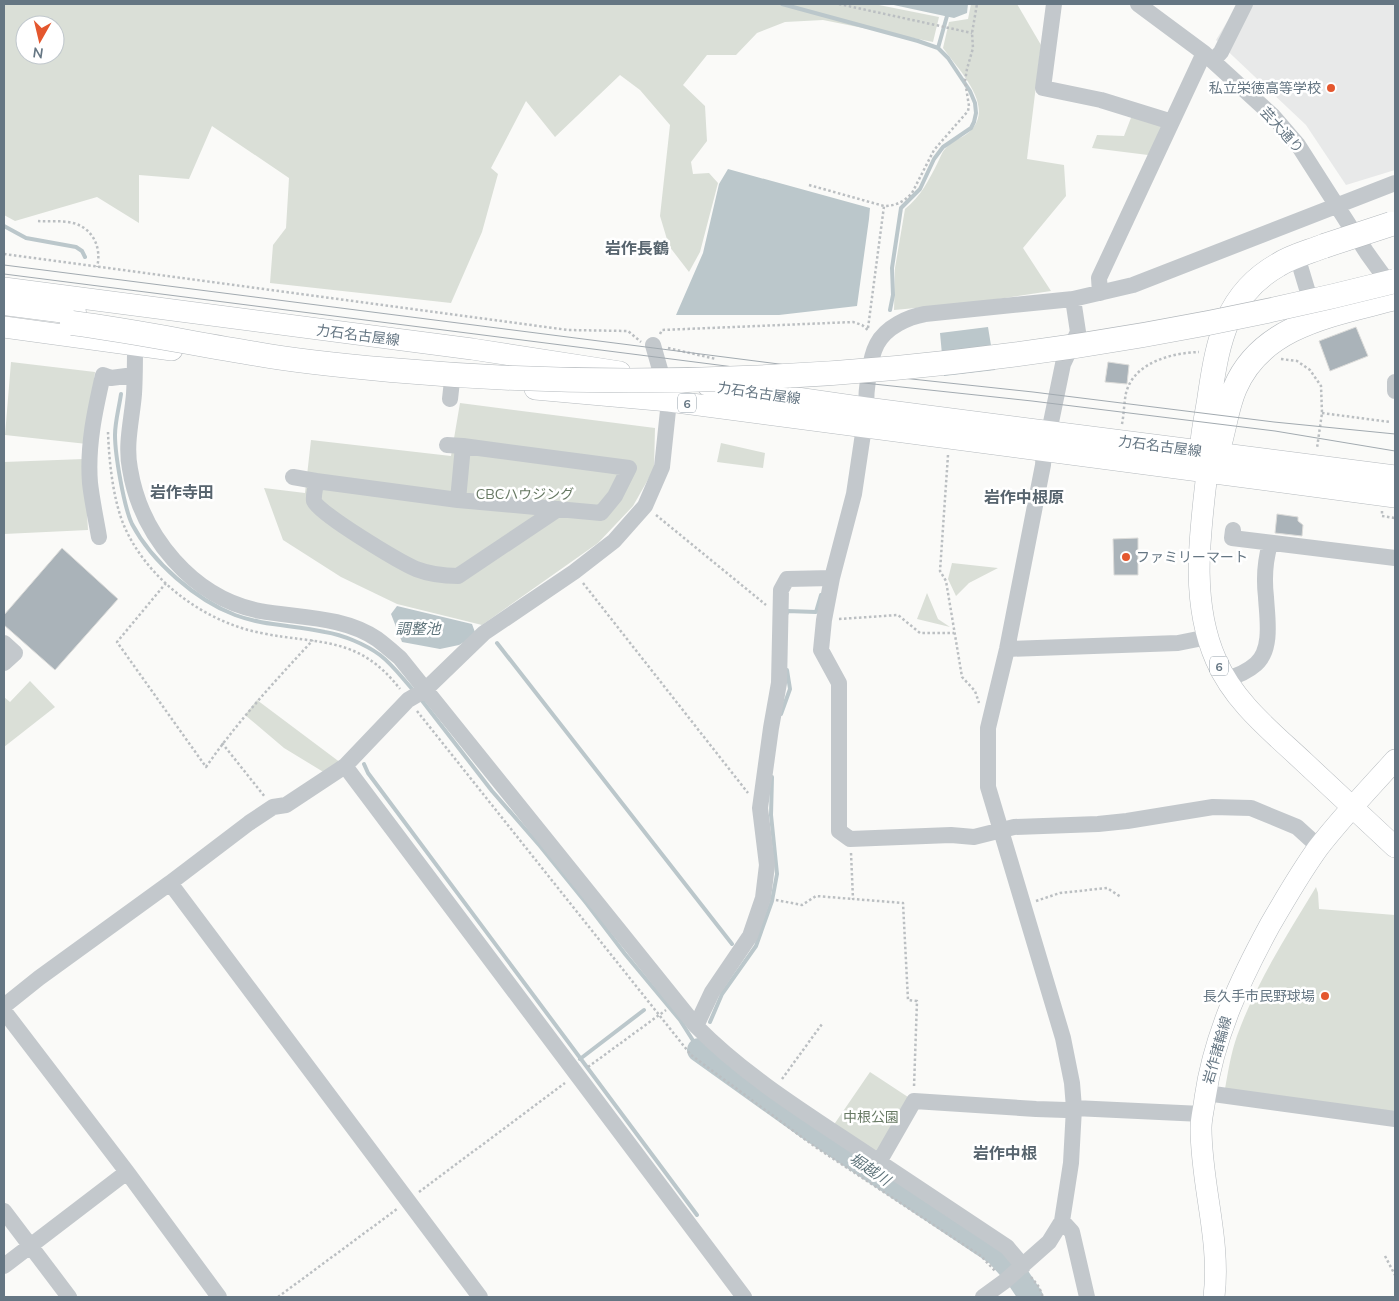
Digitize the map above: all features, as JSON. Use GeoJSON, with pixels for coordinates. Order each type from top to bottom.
{"type":"FeatureCollection","features":[{"type":"Feature","properties":{"kind":"highway"},"geometry":{"type":"LineString","coordinates":[[1209,459],[1214,366],[1224,328],[1241,296],[1265,272],[1297,256],[1393,224]]}},
{"type":"Feature","properties":{"kind":"highway"},"geometry":{"type":"LineString","coordinates":[[4,314],[73,317],[300,349],[396,359],[482,365],[570,367],[751,366],[906,356],[1072,337],[1249,304],[1395,269]]}},
{"type":"Feature","properties":{"kind":"highway"},"geometry":{"type":"LineString","coordinates":[[4,303],[135,332],[260,355],[394,370],[538,378],[702,379],[861,371],[1034,353],[1190,327],[1395,282]]}},
{"type":"Feature","properties":{"kind":"highway"},"geometry":{"type":"LineString","coordinates":[[1209,459],[1235,386],[1244,371],[1268,344],[1282,334],[1316,320],[1395,298]]}},
{"type":"Feature","properties":{"kind":"main road","name":"力石名古屋線"},"geometry":{"type":"LineString","coordinates":[[4,288],[472,349],[663,379],[865,418],[949,438],[1046,442]]}},
{"type":"Feature","properties":{"kind":"main road","name":"力石名古屋線"},"geometry":{"type":"LineString","coordinates":[[4,327],[333,369],[451,390],[669,400],[865,418],[1046,442],[1209,459],[1371,472],[1395,476]]}},
{"type":"Feature","properties":{"kind":"main road","name":"力石名古屋線"},"geometry":{"type":"LineString","coordinates":[[1209,459],[1382,499]]}},
{"type":"Feature","properties":{"kind":"main road","name":"力石名古屋線"},"geometry":{"type":"LineString","coordinates":[[1209,459],[1200,532],[1199,563],[1202,610],[1215,659],[1239,700],[1352,808]]}},
{"type":"Feature","properties":{"kind":"main road","name":"岩作諸輪線"},"geometry":{"type":"LineString","coordinates":[[1214,1297],[1216,1262],[1212,1216],[1202,1150],[1202,1114],[1211,1061],[1219,1036],[1242,977],[1298,876],[1319,847],[1395,760]]}},
{"type":"Feature","properties":{"kind":"main road"},"geometry":{"type":"LineString","coordinates":[[1352,808],[1395,847]]}},
{"type":"Feature","properties":{"kind":"street"},"geometry":{"type":"LineString","coordinates":[[1054,4],[1043,88],[1101,100],[1172,122]]}},
{"type":"Feature","properties":{"kind":"street","name":"芸大通り"},"geometry":{"type":"LineString","coordinates":[[1138,4],[1208,57],[1273,116],[1298,145],[1385,278],[1395,282]]}},
{"type":"Feature","properties":{"kind":"street"},"geometry":{"type":"LineString","coordinates":[[1100,293],[1099,278],[1172,122],[1208,57],[1221,52],[1244,4]]}},
{"type":"Feature","properties":{"kind":"street"},"geometry":{"type":"LineString","coordinates":[[1319,847],[1297,827],[1251,808],[1213,807],[1117,822],[1014,827],[974,837],[951,835],[850,839],[839,831],[839,683],[821,650],[824,620],[832,578],[854,494],[865,418],[866,391],[874,352],[878,342],[894,326],[907,318],[925,314],[1073,299],[1134,285],[1395,182]]}},
{"type":"Feature","properties":{"kind":"street"},"geometry":{"type":"LineString","coordinates":[[1297,256],[1316,320]]}},
{"type":"Feature","properties":{"kind":"street"},"geometry":{"type":"LineString","coordinates":[[982,1297],[1023,1266],[1049,1242],[1062,1221],[1071,1164],[1074,1108],[1072,1083],[1063,1038],[988,787],[988,728],[1007,649],[1046,442],[1063,364],[1078,332],[1073,299]]}},
{"type":"Feature","properties":{"kind":"street"},"geometry":{"type":"LineString","coordinates":[[135,345],[134,392],[128,444],[130,469],[143,512],[153,532],[174,560],[208,590],[235,604],[259,611],[324,619],[349,626],[376,638],[400,658],[696,1026],[713,1043],[774,1090],[1007,1247],[1023,1266]]}},
{"type":"Feature","properties":{"kind":"street"},"geometry":{"type":"LineString","coordinates":[[4,1006],[38,978],[170,883],[249,823],[273,807],[286,805],[344,766],[408,700],[425,690],[484,633],[574,572],[614,541],[645,506],[662,467],[669,400],[653,345]]}},
{"type":"Feature","properties":{"kind":"street"},"geometry":{"type":"LineString","coordinates":[[99,537],[90,482],[90,446],[96,405],[103,375],[111,378],[134,375]]}},
{"type":"Feature","properties":{"kind":"street"},"geometry":{"type":"LineString","coordinates":[[1395,382],[1395,391]]}},
{"type":"Feature","properties":{"kind":"street"},"geometry":{"type":"LineString","coordinates":[[293,477],[458,500],[601,513],[616,496],[629,468],[455,446],[458,500]]}},
{"type":"Feature","properties":{"kind":"street"},"geometry":{"type":"LineString","coordinates":[[316,481],[314,501],[347,530],[416,569],[447,576],[458,576],[558,509]]}},
{"type":"Feature","properties":{"kind":"street"},"geometry":{"type":"LineString","coordinates":[[1233,530],[1232,538],[1395,558]]}},
{"type":"Feature","properties":{"kind":"street"},"geometry":{"type":"LineString","coordinates":[[1226,679],[1240,675],[1258,662],[1267,644],[1266,557],[1270,544]]}},
{"type":"Feature","properties":{"kind":"street"},"geometry":{"type":"LineString","coordinates":[[696,1026],[712,992],[750,936],[763,898],[766,865],[760,808],[771,728],[780,683],[781,590],[787,579],[832,578]]}},
{"type":"Feature","properties":{"kind":"street"},"geometry":{"type":"LineString","coordinates":[[1007,649],[1178,642],[1208,637]]}},
{"type":"Feature","properties":{"kind":"street"},"geometry":{"type":"LineString","coordinates":[[4,643],[15,653],[4,663]]}},
{"type":"Feature","properties":{"kind":"street"},"geometry":{"type":"LineString","coordinates":[[344,766],[435,884],[576,1075],[744,1297]]}},
{"type":"Feature","properties":{"kind":"street"},"geometry":{"type":"LineString","coordinates":[[170,883],[480,1297]]}},
{"type":"Feature","properties":{"kind":"street"},"geometry":{"type":"LineString","coordinates":[[4,1011],[127,1172],[219,1297]]}},
{"type":"Feature","properties":{"kind":"street"},"geometry":{"type":"LineString","coordinates":[[1206,1093],[1395,1119]]}},
{"type":"Feature","properties":{"kind":"street"},"geometry":{"type":"LineString","coordinates":[[879,1162],[914,1101],[1036,1109],[1066,1110],[1074,1108],[1202,1114]]}},
{"type":"Feature","properties":{"kind":"street"},"geometry":{"type":"LineString","coordinates":[[4,1266],[127,1172]]}},
{"type":"Feature","properties":{"kind":"street"},"geometry":{"type":"LineString","coordinates":[[4,1211],[69,1297]]}},
{"type":"Feature","properties":{"kind":"street"},"geometry":{"type":"LineString","coordinates":[[1062,1221],[1072,1232],[1087,1297]]}},
{"type":"Feature","properties":{"kind":"path"},"geometry":{"type":"LineString","coordinates":[[838,4],[972,33]]}},
{"type":"Feature","properties":{"kind":"path"},"geometry":{"type":"LineString","coordinates":[[809,185],[884,206],[892,206],[907,199],[934,150],[968,111],[970,106],[965,82],[973,48],[972,33],[977,4]]}},
{"type":"Feature","properties":{"kind":"path"},"geometry":{"type":"LineString","coordinates":[[868,328],[884,206]]}},
{"type":"Feature","properties":{"kind":"path"},"geometry":{"type":"LineString","coordinates":[[38,221],[73,223],[86,230],[97,245],[98,261],[95,266]]}},
{"type":"Feature","properties":{"kind":"path"},"geometry":{"type":"LineString","coordinates":[[4,254],[568,330],[628,331],[641,343],[718,360]]}},
{"type":"Feature","properties":{"kind":"path"},"geometry":{"type":"LineString","coordinates":[[653,345],[662,330],[853,322],[868,328],[878,342]]}},
{"type":"Feature","properties":{"kind":"path"},"geometry":{"type":"LineString","coordinates":[[1114,423],[1122,424],[1126,391],[1134,377],[1154,360],[1178,353],[1204,351]]}},
{"type":"Feature","properties":{"kind":"path"},"geometry":{"type":"LineString","coordinates":[[1273,358],[1297,361],[1310,370],[1321,386],[1322,413],[1317,448]]}},
{"type":"Feature","properties":{"kind":"path"},"geometry":{"type":"LineString","coordinates":[[1322,413],[1390,422]]}},
{"type":"Feature","properties":{"kind":"path"},"geometry":{"type":"LineString","coordinates":[[108,427],[110,462],[115,492],[125,528],[144,560],[166,583],[185,599],[208,614],[232,626],[281,637],[336,644],[358,652],[378,666],[393,680],[691,1055],[814,1146],[981,1256],[1004,1281]]}},
{"type":"Feature","properties":{"kind":"path"},"geometry":{"type":"LineString","coordinates":[[949,438],[940,571],[946,582],[962,678],[975,690],[988,728]]}},
{"type":"Feature","properties":{"kind":"path"},"geometry":{"type":"LineString","coordinates":[[1382,499],[1382,516],[1395,518]]}},
{"type":"Feature","properties":{"kind":"path"},"geometry":{"type":"LineString","coordinates":[[645,506],[780,616]]}},
{"type":"Feature","properties":{"kind":"path"},"geometry":{"type":"LineString","coordinates":[[574,572],[760,808]]}},
{"type":"Feature","properties":{"kind":"path"},"geometry":{"type":"LineString","coordinates":[[166,583],[117,642],[206,767],[222,743],[257,700],[313,640]]}},
{"type":"Feature","properties":{"kind":"path"},"geometry":{"type":"LineString","coordinates":[[824,620],[898,615],[920,633],[954,633]]}},
{"type":"Feature","properties":{"kind":"path"},"geometry":{"type":"LineString","coordinates":[[222,743],[273,807]]}},
{"type":"Feature","properties":{"kind":"path"},"geometry":{"type":"LineString","coordinates":[[850,839],[854,899]]}},
{"type":"Feature","properties":{"kind":"path"},"geometry":{"type":"LineString","coordinates":[[1024,905],[1060,893],[1108,888],[1121,897]]}},
{"type":"Feature","properties":{"kind":"path"},"geometry":{"type":"LineString","coordinates":[[763,898],[802,905],[816,896],[903,903],[908,1000],[916,1001],[914,1101]]}},
{"type":"Feature","properties":{"kind":"path"},"geometry":{"type":"LineString","coordinates":[[278,1297],[659,1015]]}},
{"type":"Feature","properties":{"kind":"path"},"geometry":{"type":"LineString","coordinates":[[774,1090],[822,1024]]}},
{"type":"Feature","properties":{"kind":"path"},"geometry":{"type":"LineString","coordinates":[[1385,1256],[1395,1276]]}},
{"type":"Feature","properties":{"kind":"path"},"geometry":{"type":"LineString","coordinates":[[1023,1266],[1039,1287],[1042,1297]]}},
{"type":"Feature","properties":{"kind":"shaded area","name":"私立栄徳高等学校"},"geometry":{"type":"Polygon","coordinates":[[[1238,4],[1395,4],[1395,170],[1346,185],[1306,125],[1216,40],[1238,4]]]}},
{"type":"Feature","properties":{"kind":"green space"},"geometry":{"type":"Polygon","coordinates":[[[4,4],[874,4],[939,17],[933,42],[823,20],[785,22],[757,33],[736,55],[707,55],[683,85],[705,106],[707,141],[691,162],[693,174],[709,173],[718,183],[700,252],[689,272],[669,246],[660,216],[670,125],[640,90],[620,75],[555,137],[526,101],[491,168],[498,174],[482,232],[451,303],[270,283],[273,245],[286,228],[289,178],[212,126],[189,179],[139,175],[139,223],[97,197],[15,221],[4,215],[4,4]]]}},
{"type":"Feature","properties":{"kind":"green space"},"geometry":{"type":"Polygon","coordinates":[[[971,4],[1017,4],[1041,45],[1027,159],[1064,165],[1066,196],[1023,248],[1051,291],[971,303],[894,310],[895,268],[905,209],[916,199],[924,187],[944,150],[951,143],[967,134],[973,128],[978,118],[979,108],[971,86],[943,48],[949,22],[968,19],[971,4]]]}},
{"type":"Feature","properties":{"kind":"green space"},"geometry":{"type":"Polygon","coordinates":[[[1134,110],[1172,122],[1156,156],[1092,148],[1097,135],[1124,136],[1134,110]]]}},
{"type":"Feature","properties":{"kind":"green space"},"geometry":{"type":"Polygon","coordinates":[[[11,362],[95,372],[87,444],[5,435],[11,362]]]}},
{"type":"Feature","properties":{"kind":"green space","name":"CBCハウジング"},"geometry":{"type":"Polygon","coordinates":[[[460,403],[655,428],[654,469],[633,506],[598,543],[482,625],[397,604],[341,577],[283,540],[264,488],[305,493],[311,440],[451,456],[460,403]]]}},
{"type":"Feature","properties":{"kind":"green space"},"geometry":{"type":"Polygon","coordinates":[[[721,443],[765,453],[763,468],[717,462],[721,443]]]}},
{"type":"Feature","properties":{"kind":"green space"},"geometry":{"type":"Polygon","coordinates":[[[84,459],[88,530],[4,534],[4,462],[84,459]]]}},
{"type":"Feature","properties":{"kind":"green space"},"geometry":{"type":"Polygon","coordinates":[[[952,563],[998,568],[969,583],[956,596],[948,579],[952,563]]]}},
{"type":"Feature","properties":{"kind":"green space"},"geometry":{"type":"Polygon","coordinates":[[[927,593],[938,619],[950,627],[917,619],[927,593]]]}},
{"type":"Feature","properties":{"kind":"green space"},"geometry":{"type":"Polygon","coordinates":[[[30,681],[55,707],[4,747],[4,697],[10,702],[30,681]]]}},
{"type":"Feature","properties":{"kind":"green space"},"geometry":{"type":"Polygon","coordinates":[[[257,700],[345,766],[330,776],[284,748],[245,715],[257,700]]]}},
{"type":"Feature","properties":{"kind":"green space","name":"長久手市民野球場"},"geometry":{"type":"Polygon","coordinates":[[[1316,887],[1319,909],[1395,915],[1395,1112],[1225,1089],[1235,1042],[1253,997],[1316,887]]]}},
{"type":"Feature","properties":{"kind":"green space","name":"中根公園"},"geometry":{"type":"Polygon","coordinates":[[[870,1072],[911,1099],[878,1157],[833,1126],[870,1072]]]}},
{"type":"Feature","properties":{"kind":"water"},"geometry":{"type":"Polygon","coordinates":[[[889,4],[968,4],[967,13],[954,18],[889,4]]]}},
{"type":"Feature","properties":{"kind":"water"},"geometry":{"type":"Polygon","coordinates":[[[728,169],[870,208],[857,306],[779,315],[676,315],[703,253],[719,184],[728,169]]]}},
{"type":"Feature","properties":{"kind":"water"},"geometry":{"type":"Polygon","coordinates":[[[988,327],[995,370],[944,376],[940,333],[988,327]]]}},
{"type":"Feature","properties":{"kind":"water","name":"調整池"},"geometry":{"type":"Polygon","coordinates":[[[397,606],[472,624],[476,635],[459,645],[440,649],[402,642],[391,614],[397,606]]]}},
{"type":"Feature","properties":{"kind":"building"},"geometry":{"type":"Polygon","coordinates":[[[1356,327],[1368,356],[1330,371],[1319,341],[1356,327]]]}},
{"type":"Feature","properties":{"kind":"building"},"geometry":{"type":"Polygon","coordinates":[[[1108,362],[1129,365],[1127,384],[1105,382],[1108,362]]]}},
{"type":"Feature","properties":{"kind":"building"},"geometry":{"type":"Polygon","coordinates":[[[1277,514],[1298,517],[1298,521],[1303,525],[1302,536],[1275,533],[1277,514]]]}},
{"type":"Feature","properties":{"kind":"building","name":"ファミリーマート"},"geometry":{"type":"Polygon","coordinates":[[[1138,538],[1138,575],[1114,575],[1113,539],[1138,538]]]}},
{"type":"Feature","properties":{"kind":"building"},"geometry":{"type":"Polygon","coordinates":[[[62,548],[118,599],[55,670],[4,625],[4,615],[62,548]]]}},
{"type":"Feature","properties":{"kind":"waterway"},"geometry":{"type":"LineString","coordinates":[[782,4],[938,48]]}},
{"type":"Feature","properties":{"kind":"waterway"},"geometry":{"type":"LineString","coordinates":[[890,310],[893,295],[892,268],[901,208],[920,189],[934,159],[943,147],[971,128],[976,113],[975,103],[970,91],[948,58],[938,48],[947,16]]}},
{"type":"Feature","properties":{"kind":"waterway"},"geometry":{"type":"LineString","coordinates":[[4,226],[26,238],[76,247],[82,251],[85,257]]}},
{"type":"Feature","properties":{"kind":"waterway"},"geometry":{"type":"LineString","coordinates":[[121,394],[116,420],[115,444],[123,494],[132,524],[163,566],[205,600],[235,615],[246,619],[332,633],[361,644],[385,659],[414,691]]}},
{"type":"Feature","properties":{"kind":"waterway"},"geometry":{"type":"LineString","coordinates":[[787,613],[787,611],[816,612],[821,595]]}},
{"type":"Feature","properties":{"kind":"waterway"},"geometry":{"type":"LineString","coordinates":[[497,643],[732,944]]}},
{"type":"Feature","properties":{"kind":"waterway"},"geometry":{"type":"LineString","coordinates":[[781,714],[790,689],[787,670]]}},
{"type":"Feature","properties":{"kind":"waterway"},"geometry":{"type":"LineString","coordinates":[[420,698],[492,791],[540,846],[680,1020],[699,1050]]}},
{"type":"Feature","properties":{"kind":"waterway"},"geometry":{"type":"LineString","coordinates":[[364,764],[368,773],[697,1215]]}},
{"type":"Feature","properties":{"kind":"waterway"},"geometry":{"type":"LineString","coordinates":[[710,1022],[722,994],[756,946],[772,901],[777,874],[771,815],[772,777]]}},
{"type":"Feature","properties":{"kind":"waterway"},"geometry":{"type":"LineString","coordinates":[[580,1059],[644,1010]]}},
{"type":"Feature","properties":{"kind":"waterway","name":"堀越川"},"geometry":{"type":"LineString","coordinates":[[699,1050],[804,1125],[997,1254],[1017,1276],[1031,1297]]}},
{"type":"Feature","properties":{"kind":"tram line"},"geometry":{"type":"LineString","coordinates":[[4,265],[818,369],[1033,392],[1274,422],[1395,434]]}},
{"type":"Feature","properties":{"kind":"tram line"},"geometry":{"type":"LineString","coordinates":[[4,274],[836,380],[1032,401],[1275,431],[1395,451]]}},
{"type":"Feature","properties":{"kind":"place","name":"私立栄徳高等学校"},"geometry":{"type":"Point","coordinates":[1331,88]}},
{"type":"Feature","properties":{"kind":"place","name":"ファミリーマート"},"geometry":{"type":"Point","coordinates":[1126,557]}},
{"type":"Feature","properties":{"kind":"place","name":"長久手市民野球場"},"geometry":{"type":"Point","coordinates":[1325,996]}},
{"type":"Feature","properties":{"kind":"district","name":"岩作長鶴"},"geometry":{"type":"Point","coordinates":[637,248]}},
{"type":"Feature","properties":{"kind":"district","name":"岩作寺田"},"geometry":{"type":"Point","coordinates":[182,492]}},
{"type":"Feature","properties":{"kind":"district","name":"岩作中根原"},"geometry":{"type":"Point","coordinates":[1024,497]}},
{"type":"Feature","properties":{"kind":"district","name":"岩作中根"},"geometry":{"type":"Point","coordinates":[1005,1153]}}]}
